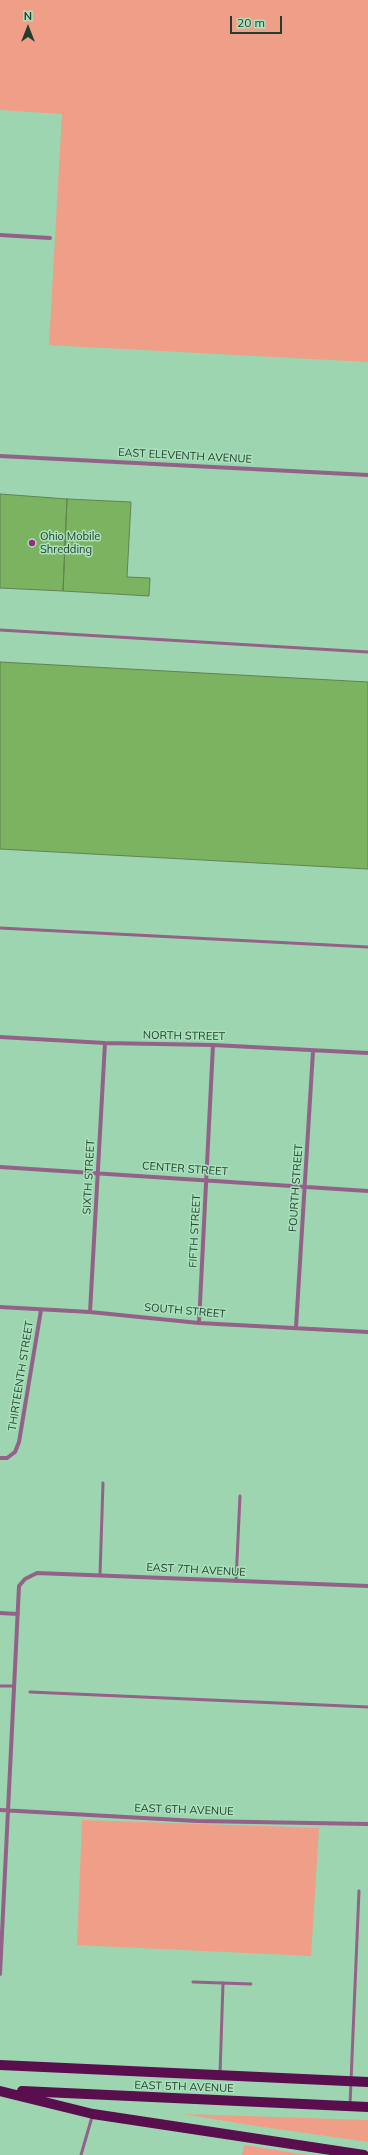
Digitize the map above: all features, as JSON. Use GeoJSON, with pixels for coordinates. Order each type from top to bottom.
{"type":"FeatureCollection","features":[{"type":"Feature","properties":{"kind":"main road","name":"EAST 5TH AVENUE"},"geometry":{"type":"LineString","coordinates":[[0,2065],[368,2082]]}},
{"type":"Feature","properties":{"kind":"main road","name":"EAST 5TH AVENUE"},"geometry":{"type":"LineString","coordinates":[[0,2090],[114,2097],[368,2107]]}},
{"type":"Feature","properties":{"kind":"main road"},"geometry":{"type":"LineString","coordinates":[[0,2090],[93,2114],[364,2155]]}},
{"type":"Feature","properties":{"kind":"street"},"geometry":{"type":"LineString","coordinates":[[0,235],[50,238]]}},
{"type":"Feature","properties":{"kind":"street","name":"EAST ELEVENTH AVENUE"},"geometry":{"type":"LineString","coordinates":[[0,456],[368,475]]}},
{"type":"Feature","properties":{"kind":"street","name":"NORTH STREET"},"geometry":{"type":"LineString","coordinates":[[0,1037],[105,1043],[213,1045],[368,1053]]}},
{"type":"Feature","properties":{"kind":"street","name":"SIXTH STREET"},"geometry":{"type":"LineString","coordinates":[[90,1312],[105,1043]]}},
{"type":"Feature","properties":{"kind":"street","name":"FIFTH STREET"},"geometry":{"type":"LineString","coordinates":[[199,1323],[213,1045]]}},
{"type":"Feature","properties":{"kind":"street","name":"FOURTH STREET"},"geometry":{"type":"LineString","coordinates":[[296,1327],[313,1051]]}},
{"type":"Feature","properties":{"kind":"street","name":"CENTER STREET"},"geometry":{"type":"LineString","coordinates":[[0,1167],[368,1190]]}},
{"type":"Feature","properties":{"kind":"street","name":"SOUTH STREET"},"geometry":{"type":"LineString","coordinates":[[0,1307],[90,1312],[199,1323],[368,1332]]}},
{"type":"Feature","properties":{"kind":"street","name":"THIRTEENTH STREET"},"geometry":{"type":"LineString","coordinates":[[0,1458],[7,1458],[15,1452],[19,1442],[41,1310]]}},
{"type":"Feature","properties":{"kind":"street","name":"EAST 7TH AVENUE"},"geometry":{"type":"LineString","coordinates":[[18,1614],[19,1586],[25,1579],[37,1573],[368,1586]]}},
{"type":"Feature","properties":{"kind":"street"},"geometry":{"type":"LineString","coordinates":[[0,1612],[18,1614],[0,1974]]}},
{"type":"Feature","properties":{"kind":"street","name":"EAST 6TH AVENUE"},"geometry":{"type":"LineString","coordinates":[[0,1810],[197,1821],[368,1824]]}},
{"type":"Feature","properties":{"kind":"lane"},"geometry":{"type":"LineString","coordinates":[[0,630],[368,652]]}},
{"type":"Feature","properties":{"kind":"lane"},"geometry":{"type":"LineString","coordinates":[[0,928],[368,947]]}},
{"type":"Feature","properties":{"kind":"lane"},"geometry":{"type":"LineString","coordinates":[[100,1575],[103,1482]]}},
{"type":"Feature","properties":{"kind":"lane"},"geometry":{"type":"LineString","coordinates":[[236,1580],[240,1496]]}},
{"type":"Feature","properties":{"kind":"lane"},"geometry":{"type":"LineString","coordinates":[[0,1686],[14,1686]]}},
{"type":"Feature","properties":{"kind":"lane"},"geometry":{"type":"LineString","coordinates":[[30,1692],[368,1707]]}},
{"type":"Feature","properties":{"kind":"lane"},"geometry":{"type":"LineString","coordinates":[[350,2106],[359,1891]]}},
{"type":"Feature","properties":{"kind":"lane"},"geometry":{"type":"LineString","coordinates":[[193,1982],[251,1984]]}},
{"type":"Feature","properties":{"kind":"lane"},"geometry":{"type":"LineString","coordinates":[[220,2075],[223,1983]]}},
{"type":"Feature","properties":{"kind":"lane"},"geometry":{"type":"LineString","coordinates":[[81,2155],[93,2114]]}},
{"type":"Feature","properties":{"kind":"shaded area"},"geometry":{"type":"Polygon","coordinates":[[[0,0],[368,0],[368,362],[49,345],[62,114],[0,110],[0,0]]]}},
{"type":"Feature","properties":{"kind":"shaded area"},"geometry":{"type":"Polygon","coordinates":[[[82,1820],[319,1828],[311,1956],[77,1945],[82,1820]]]}},
{"type":"Feature","properties":{"kind":"shaded area"},"geometry":{"type":"Polygon","coordinates":[[[184,2114],[368,2120],[368,2142],[249,2125],[184,2114]]]}},
{"type":"Feature","properties":{"kind":"shaded area"},"geometry":{"type":"Polygon","coordinates":[[[244,2145],[308,2155],[242,2155],[244,2145]]]}},
{"type":"Feature","properties":{"kind":"building","name":"Ohio Mobile Shredding"},"geometry":{"type":"Polygon","coordinates":[[[0,494],[67,499],[63,591],[0,588],[0,494]]]}},
{"type":"Feature","properties":{"kind":"building"},"geometry":{"type":"Polygon","coordinates":[[[67,499],[131,502],[127,577],[150,578],[149,596],[63,591],[67,499]]]}},
{"type":"Feature","properties":{"kind":"building"},"geometry":{"type":"Polygon","coordinates":[[[0,662],[368,682],[368,869],[0,849],[0,662]]]}},
{"type":"Feature","properties":{"kind":"place","name":"Ohio Mobile Shredding"},"geometry":{"type":"Point","coordinates":[32,543]}}]}
